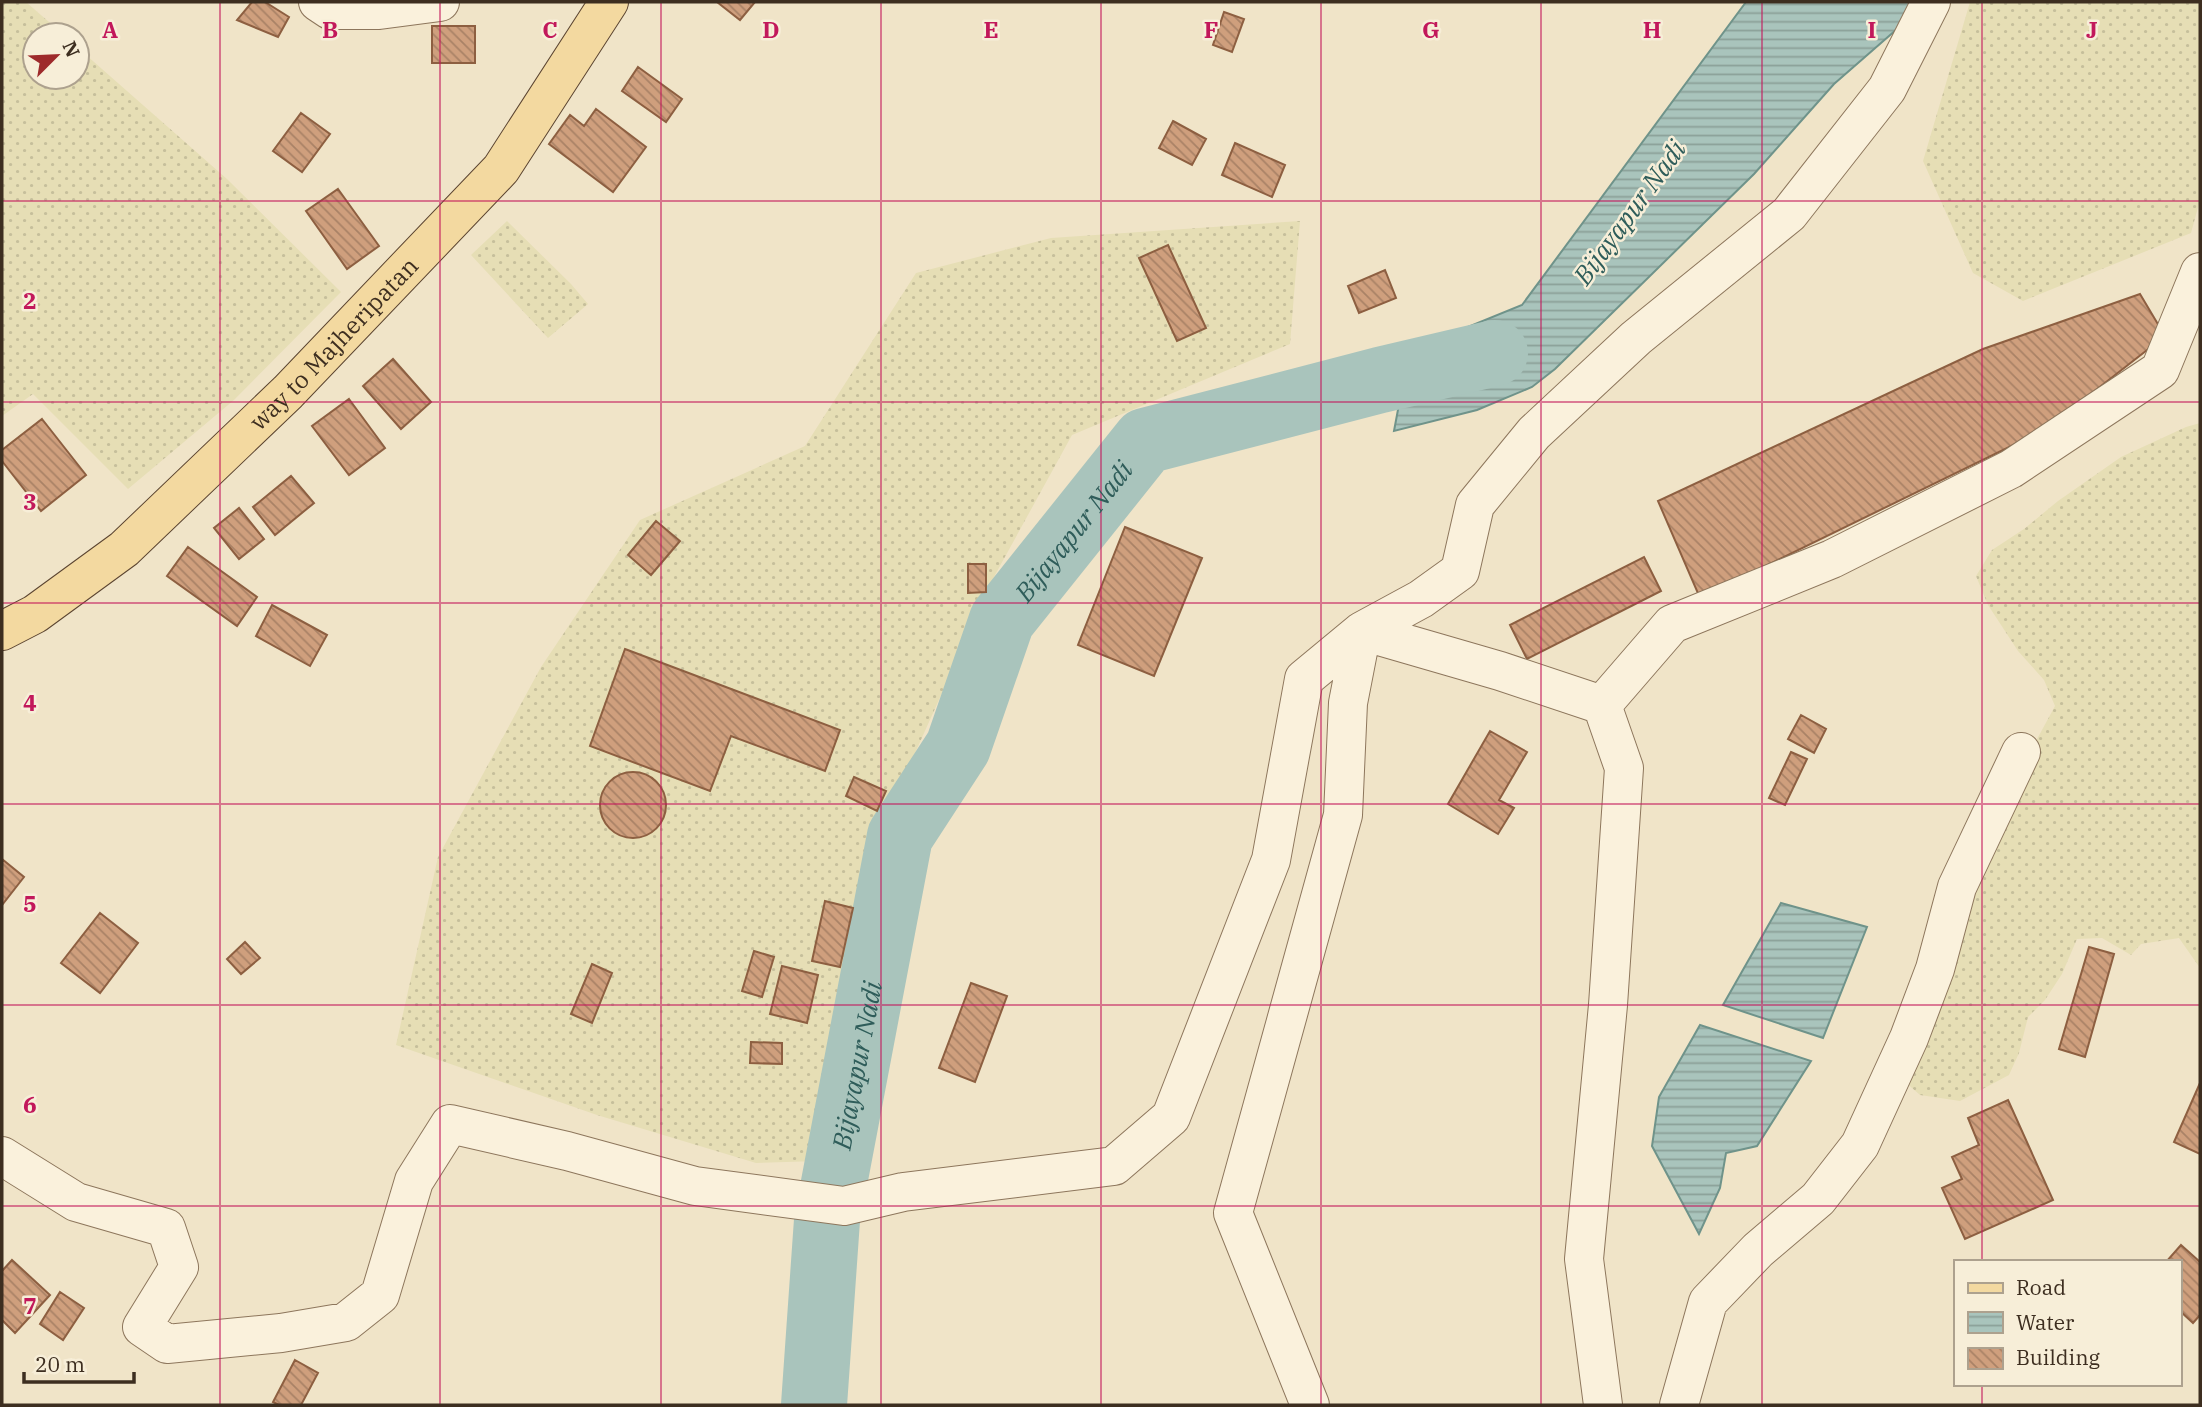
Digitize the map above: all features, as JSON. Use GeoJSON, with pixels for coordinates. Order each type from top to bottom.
{"type":"FeatureCollection","features":[{"type":"Feature","properties":{"kind":"main road","name":"way to Majheripatan"},"geometry":{"type":"LineString","coordinates":[[2,631],[34,614],[124,549],[288,392],[501,169],[609,2]]}},
{"type":"Feature","properties":{"kind":"street"},"geometry":{"type":"LineString","coordinates":[[318,2],[330,10],[379,10],[440,2]]}},
{"type":"Feature","properties":{"kind":"street"},"geometry":{"type":"LineString","coordinates":[[2,1156],[76,1202],[166,1228],[179,1267],[142,1326],[167,1344],[281,1333],[346,1322],[380,1295],[414,1181],[450,1124],[567,1151],[695,1186],[830,1205],[903,1192],[1114,1166],[1171,1117],[1271,860],[1304,679],[1362,631],[1421,599],[1460,571],[1475,505],[1534,433],[1636,338],[1789,214],[1887,89],[1931,2]]}},
{"type":"Feature","properties":{"kind":"street"},"geometry":{"type":"LineString","coordinates":[[1602,705],[1672,624],[1832,559],[2011,470],[2160,370],[2200,272]]}},
{"type":"Feature","properties":{"kind":"street"},"geometry":{"type":"LineString","coordinates":[[1362,631],[1500,671],[1602,705]]}},
{"type":"Feature","properties":{"kind":"street"},"geometry":{"type":"LineString","coordinates":[[1310,1405],[1233,1213],[1343,815],[1348,703],[1362,631]]}},
{"type":"Feature","properties":{"kind":"street"},"geometry":{"type":"LineString","coordinates":[[1602,705],[1624,768],[1608,1005],[1584,1259],[1603,1405]]}},
{"type":"Feature","properties":{"kind":"street"},"geometry":{"type":"LineString","coordinates":[[1679,1405],[1708,1302],[1758,1250],[1818,1199],[1860,1145],[1909,1038],[1935,969],[1957,887],[2021,752]]}},
{"type":"Feature","properties":{"kind":"shaded area"},"geometry":{"type":"Polygon","coordinates":[[[2,2],[26,2],[48,21],[21,21],[21,91],[91,91],[91,59],[227,179],[341,292],[234,400],[128,489],[33,394],[2,416],[2,2]]]}},
{"type":"Feature","properties":{"kind":"shaded area"},"geometry":{"type":"Polygon","coordinates":[[[1970,2],[2200,2],[2200,200],[2191,233],[2023,301],[1973,273],[1923,161],[1970,2]]]}},
{"type":"Feature","properties":{"kind":"shaded area"},"geometry":{"type":"Polygon","coordinates":[[[507,221],[588,304],[548,338],[471,255],[507,221]]]}},
{"type":"Feature","properties":{"kind":"shaded area"},"geometry":{"type":"Polygon","coordinates":[[[1300,221],[1290,344],[1072,435],[995,575],[876,840],[818,1161],[756,1163],[597,1115],[396,1045],[438,857],[541,667],[640,520],[805,446],[916,273],[1051,238],[1300,221]]]}},
{"type":"Feature","properties":{"kind":"shaded area"},"geometry":{"type":"Polygon","coordinates":[[[2200,423],[2200,968],[2179,938],[2141,944],[2131,955],[2102,938],[2077,939],[2062,974],[2045,1000],[2028,1017],[2019,1053],[2009,1075],[1960,1101],[1920,1095],[1904,1081],[1969,883],[2055,706],[2044,680],[2018,651],[1988,605],[1976,576],[1992,550],[2121,457],[2200,423]]]}},
{"type":"Feature","properties":{"kind":"water"},"geometry":{"type":"Polygon","coordinates":[[[1746,2],[1928,2],[1834,84],[1754,174],[1555,369],[1532,387],[1477,410],[1394,431],[1409,351],[1522,305],[1746,2]]]}},
{"type":"Feature","properties":{"kind":"water"},"geometry":{"type":"Polygon","coordinates":[[[1781,903],[1867,927],[1823,1038],[1723,1005],[1781,903]]]}},
{"type":"Feature","properties":{"kind":"water"},"geometry":{"type":"Polygon","coordinates":[[[1700,1025],[1811,1061],[1757,1146],[1726,1153],[1720,1188],[1699,1234],[1652,1146],[1659,1097],[1700,1025]]]}},
{"type":"Feature","properties":{"kind":"building"},"geometry":{"type":"Polygon","coordinates":[[[252,2],[265,2],[289,17],[278,37],[237,20],[252,2]]]}},
{"type":"Feature","properties":{"kind":"building"},"geometry":{"type":"Polygon","coordinates":[[[717,2],[755,2],[740,20],[717,2]]]}},
{"type":"Feature","properties":{"kind":"building"},"geometry":{"type":"Polygon","coordinates":[[[1224,12],[1244,19],[1232,52],[1213,45],[1224,12]]]}},
{"type":"Feature","properties":{"kind":"building"},"geometry":{"type":"Polygon","coordinates":[[[432,26],[475,26],[475,63],[432,63],[432,26]]]}},
{"type":"Feature","properties":{"kind":"building"},"geometry":{"type":"Polygon","coordinates":[[[638,67],[682,99],[666,122],[622,91],[638,67]]]}},
{"type":"Feature","properties":{"kind":"building"},"geometry":{"type":"Polygon","coordinates":[[[596,109],[646,147],[613,192],[549,144],[570,115],[584,126],[596,109]]]}},
{"type":"Feature","properties":{"kind":"building"},"geometry":{"type":"Polygon","coordinates":[[[301,113],[330,134],[302,172],[273,151],[301,113]]]}},
{"type":"Feature","properties":{"kind":"building"},"geometry":{"type":"Polygon","coordinates":[[[1173,121],[1206,139],[1192,165],[1159,148],[1173,121]]]}},
{"type":"Feature","properties":{"kind":"building"},"geometry":{"type":"Polygon","coordinates":[[[1235,143],[1285,165],[1272,197],[1222,175],[1235,143]]]}},
{"type":"Feature","properties":{"kind":"building"},"geometry":{"type":"Polygon","coordinates":[[[338,189],[379,246],[347,269],[306,211],[338,189]]]}},
{"type":"Feature","properties":{"kind":"building"},"geometry":{"type":"Polygon","coordinates":[[[1168,245],[1206,328],[1177,341],[1139,258],[1168,245]]]}},
{"type":"Feature","properties":{"kind":"building"},"geometry":{"type":"Polygon","coordinates":[[[1385,270],[1396,298],[1359,313],[1348,286],[1385,270]]]}},
{"type":"Feature","properties":{"kind":"building"},"geometry":{"type":"Polygon","coordinates":[[[2140,294],[2165,336],[2046,429],[1700,598],[1658,501],[1983,349],[2140,294]]]}},
{"type":"Feature","properties":{"kind":"building"},"geometry":{"type":"Polygon","coordinates":[[[393,359],[431,402],[401,429],[363,386],[393,359]]]}},
{"type":"Feature","properties":{"kind":"building"},"geometry":{"type":"Polygon","coordinates":[[[349,399],[385,448],[349,475],[312,426],[349,399]]]}},
{"type":"Feature","properties":{"kind":"building"},"geometry":{"type":"Polygon","coordinates":[[[42,419],[86,475],[41,511],[2,461],[2,450],[42,419]]]}},
{"type":"Feature","properties":{"kind":"building"},"geometry":{"type":"Polygon","coordinates":[[[291,476],[314,503],[275,535],[253,507],[291,476]]]}},
{"type":"Feature","properties":{"kind":"building"},"geometry":{"type":"Polygon","coordinates":[[[239,508],[264,539],[239,559],[214,528],[239,508]]]}},
{"type":"Feature","properties":{"kind":"building"},"geometry":{"type":"Polygon","coordinates":[[[656,521],[680,541],[651,575],[628,555],[656,521]]]}},
{"type":"Feature","properties":{"kind":"building"},"geometry":{"type":"Polygon","coordinates":[[[1125,527],[1202,558],[1154,676],[1078,645],[1125,527]]]}},
{"type":"Feature","properties":{"kind":"building"},"geometry":{"type":"Polygon","coordinates":[[[188,547],[257,597],[237,626],[167,576],[188,547]]]}},
{"type":"Feature","properties":{"kind":"building"},"geometry":{"type":"Polygon","coordinates":[[[1644,557],[1661,591],[1527,659],[1510,625],[1644,557]]]}},
{"type":"Feature","properties":{"kind":"building"},"geometry":{"type":"Polygon","coordinates":[[[968,564],[986,564],[986,592],[968,593],[968,564]]]}},
{"type":"Feature","properties":{"kind":"building"},"geometry":{"type":"Polygon","coordinates":[[[272,605],[327,635],[310,666],[256,636],[272,605]]]}},
{"type":"Feature","properties":{"kind":"building"},"geometry":{"type":"Polygon","coordinates":[[[625,649],[840,730],[825,771],[731,736],[710,791],[590,746],[625,649]]]}},
{"type":"Feature","properties":{"kind":"building"},"geometry":{"type":"Polygon","coordinates":[[[1801,715],[1826,729],[1814,753],[1788,739],[1801,715]]]}},
{"type":"Feature","properties":{"kind":"building"},"geometry":{"type":"Polygon","coordinates":[[[1490,731],[1527,752],[1499,800],[1514,808],[1498,834],[1448,804],[1490,731]]]}},
{"type":"Feature","properties":{"kind":"building"},"geometry":{"type":"Polygon","coordinates":[[[1791,752],[1807,759],[1785,805],[1769,798],[1791,752]]]}},
{"type":"Feature","properties":{"kind":"building"},"geometry":{"type":"Polygon","coordinates":[[[639,772],[657,781],[664,792],[664,818],[657,829],[646,836],[627,838],[609,829],[602,818],[600,799],[609,781],[620,774],[639,772]]]}},
{"type":"Feature","properties":{"kind":"building"},"geometry":{"type":"Polygon","coordinates":[[[854,777],[886,791],[877,811],[846,796],[854,777]]]}},
{"type":"Feature","properties":{"kind":"building"},"geometry":{"type":"Polygon","coordinates":[[[2,859],[24,877],[2,905],[2,859]]]}},
{"type":"Feature","properties":{"kind":"building"},"geometry":{"type":"Polygon","coordinates":[[[825,901],[853,908],[840,967],[812,961],[825,901]]]}},
{"type":"Feature","properties":{"kind":"building"},"geometry":{"type":"Polygon","coordinates":[[[100,913],[138,943],[100,993],[61,963],[100,913]]]}},
{"type":"Feature","properties":{"kind":"building"},"geometry":{"type":"Polygon","coordinates":[[[245,942],[260,958],[241,974],[227,959],[245,942]]]}},
{"type":"Feature","properties":{"kind":"building"},"geometry":{"type":"Polygon","coordinates":[[[2089,947],[2114,954],[2085,1057],[2059,1049],[2089,947]]]}},
{"type":"Feature","properties":{"kind":"building"},"geometry":{"type":"Polygon","coordinates":[[[754,951],[774,957],[762,997],[742,991],[754,951]]]}},
{"type":"Feature","properties":{"kind":"building"},"geometry":{"type":"Polygon","coordinates":[[[592,964],[612,973],[592,1023],[571,1014],[592,964]]]}},
{"type":"Feature","properties":{"kind":"building"},"geometry":{"type":"Polygon","coordinates":[[[782,966],[818,975],[807,1023],[770,1014],[782,966]]]}},
{"type":"Feature","properties":{"kind":"building"},"geometry":{"type":"Polygon","coordinates":[[[971,983],[1007,996],[975,1082],[939,1068],[971,983]]]}},
{"type":"Feature","properties":{"kind":"building"},"geometry":{"type":"Polygon","coordinates":[[[751,1042],[782,1043],[782,1064],[750,1063],[751,1042]]]}},
{"type":"Feature","properties":{"kind":"building"},"geometry":{"type":"Polygon","coordinates":[[[2200,1083],[2200,1154],[2174,1142],[2200,1083]]]}},
{"type":"Feature","properties":{"kind":"building"},"geometry":{"type":"Polygon","coordinates":[[[2008,1100],[2053,1200],[1965,1239],[1942,1188],[1962,1179],[1952,1157],[1979,1145],[1968,1118],[2008,1100]]]}},
{"type":"Feature","properties":{"kind":"building"},"geometry":{"type":"Polygon","coordinates":[[[2181,1245],[2200,1262],[2200,1315],[2193,1323],[2181,1312],[2181,1260],[2168,1260],[2181,1245]]]}},
{"type":"Feature","properties":{"kind":"building"},"geometry":{"type":"Polygon","coordinates":[[[12,1260],[50,1295],[15,1333],[2,1320],[2,1271],[12,1260]]]}},
{"type":"Feature","properties":{"kind":"building"},"geometry":{"type":"Polygon","coordinates":[[[60,1292],[84,1308],[63,1340],[40,1324],[60,1292]]]}},
{"type":"Feature","properties":{"kind":"building"},"geometry":{"type":"Polygon","coordinates":[[[295,1360],[318,1373],[301,1405],[279,1405],[273,1402],[295,1360]]]}},
{"type":"Feature","properties":{"kind":"waterway","name":"Bijayapur Nadi"},"geometry":{"type":"LineString","coordinates":[[814,1405],[827,1220],[900,836],[958,747],[1002,620],[1145,441],[1495,353]]}}]}
